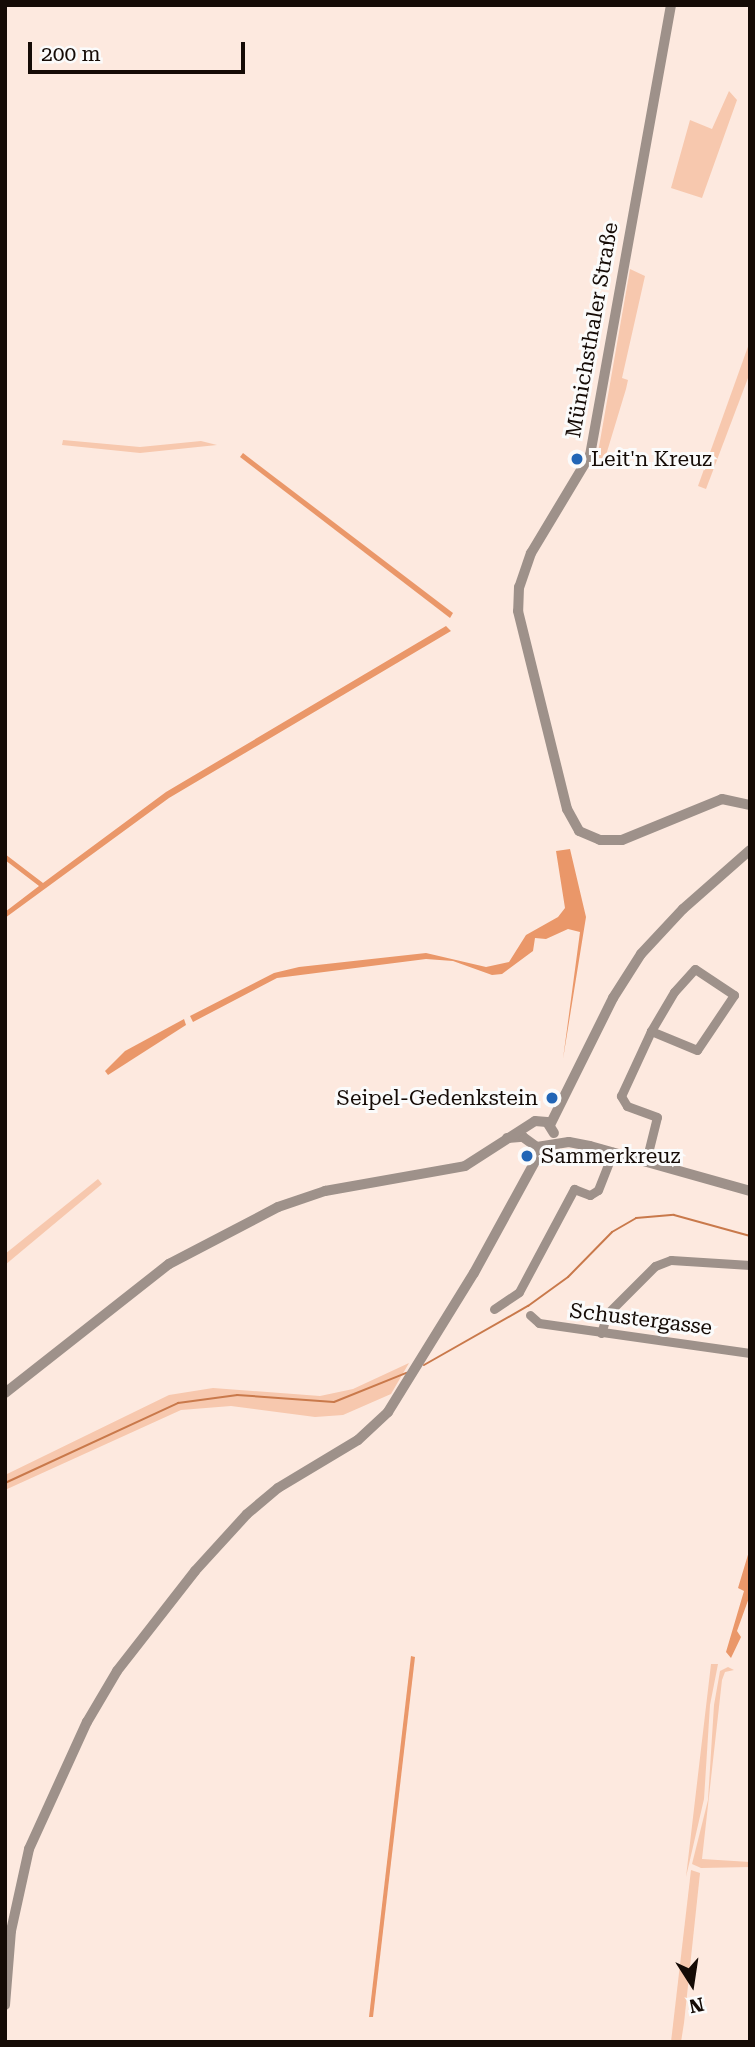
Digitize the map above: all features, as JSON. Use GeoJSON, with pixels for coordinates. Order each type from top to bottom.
{"type":"FeatureCollection","features":[{"type":"Feature","properties":{"kind":"street","name":"Münichsthaler Straße"},"geometry":{"type":"LineString","coordinates":[[671,5],[590,455],[531,553],[519,587],[518,611],[566,809],[579,831],[600,840],[622,840],[722,799],[750,805]]}},
{"type":"Feature","properties":{"kind":"street"},"geometry":{"type":"LineString","coordinates":[[5,2004],[11,1931],[29,1849],[81,1734],[117,1671],[180,1589],[247,1514],[278,1488],[370,1431],[424,1357],[549,1137],[559,1106],[613,998],[641,954],[683,909],[750,850]]}},
{"type":"Feature","properties":{"kind":"street"},"geometry":{"type":"LineString","coordinates":[[646,1161],[657,1117],[627,1106],[621,1096],[650,1031],[674,992],[695,969],[734,995],[697,1050],[650,1031]]}},
{"type":"Feature","properties":{"kind":"street"},"geometry":{"type":"LineString","coordinates":[[5,1393],[153,1275],[209,1241],[306,1196],[465,1166],[559,1106]]}},
{"type":"Feature","properties":{"kind":"street"},"geometry":{"type":"LineString","coordinates":[[535,1122],[549,1137]]}},
{"type":"Feature","properties":{"kind":"street"},"geometry":{"type":"LineString","coordinates":[[530,1167],[529,1141],[535,1122]]}},
{"type":"Feature","properties":{"kind":"street"},"geometry":{"type":"LineString","coordinates":[[502,1141],[514,1136],[529,1141],[549,1137],[613,1152],[750,1191]]}},
{"type":"Feature","properties":{"kind":"street"},"geometry":{"type":"LineString","coordinates":[[494,1309],[519,1292],[574,1189],[590,1195],[598,1190],[613,1152]]}},
{"type":"Feature","properties":{"kind":"street"},"geometry":{"type":"LineString","coordinates":[[601,1333],[607,1314],[654,1266],[671,1260],[750,1265]]}},
{"type":"Feature","properties":{"kind":"street","name":"Schustergasse"},"geometry":{"type":"LineString","coordinates":[[530,1315],[540,1323],[750,1353]]}},
{"type":"Feature","properties":{"kind":"shaded area"},"geometry":{"type":"Polygon","coordinates":[[[729,91],[737,100],[702,198],[671,188],[690,120],[712,129],[729,91]]]}},
{"type":"Feature","properties":{"kind":"shaded area"},"geometry":{"type":"Polygon","coordinates":[[[630,269],[645,276],[622,378],[628,380],[603,465],[596,464],[630,269]]]}},
{"type":"Feature","properties":{"kind":"shaded area"},"geometry":{"type":"Polygon","coordinates":[[[750,341],[748,378],[706,489],[698,486],[750,341]]]}},
{"type":"Feature","properties":{"kind":"shaded area"},"geometry":{"type":"Polygon","coordinates":[[[63,440],[140,447],[201,441],[217,445],[140,453],[62,445],[63,440]]]}},
{"type":"Feature","properties":{"kind":"shaded area"},"geometry":{"type":"Polygon","coordinates":[[[243,453],[453,613],[450,618],[240,457],[243,453]]]}},
{"type":"Feature","properties":{"kind":"shaded area"},"geometry":{"type":"Polygon","coordinates":[[[446,626],[451,631],[169,798],[5,918],[5,912],[39,886],[5,860],[5,854],[43,883],[166,792],[446,626]]]}},
{"type":"Feature","properties":{"kind":"shaded area"},"geometry":{"type":"Polygon","coordinates":[[[570,849],[586,917],[563,1059],[580,932],[568,929],[546,939],[535,938],[533,951],[502,974],[492,975],[453,961],[426,959],[277,978],[193,1022],[190,1016],[274,973],[299,967],[426,953],[486,967],[509,962],[526,935],[558,917],[565,908],[556,851],[570,849]]]}},
{"type":"Feature","properties":{"kind":"shaded area"},"geometry":{"type":"Polygon","coordinates":[[[184,1019],[186,1025],[108,1075],[105,1071],[125,1051],[184,1019]]]}},
{"type":"Feature","properties":{"kind":"shaded area"},"geometry":{"type":"Polygon","coordinates":[[[98,1179],[102,1184],[5,1265],[5,1254],[98,1179]]]}},
{"type":"Feature","properties":{"kind":"shaded area"},"geometry":{"type":"Polygon","coordinates":[[[409,1363],[391,1394],[343,1415],[315,1417],[231,1406],[181,1410],[5,1490],[5,1475],[169,1395],[213,1388],[320,1396],[353,1389],[409,1363]]]}},
{"type":"Feature","properties":{"kind":"shaded area"},"geometry":{"type":"Polygon","coordinates":[[[750,1548],[750,1595],[737,1631],[741,1637],[731,1658],[726,1652],[744,1591],[738,1588],[750,1548]]]}},
{"type":"Feature","properties":{"kind":"shaded area"},"geometry":{"type":"Polygon","coordinates":[[[411,1656],[415,1657],[373,2017],[369,2017],[411,1656]]]}},
{"type":"Feature","properties":{"kind":"shaded area"},"geometry":{"type":"Polygon","coordinates":[[[711,1664],[718,1664],[710,1705],[704,1799],[686,1877],[711,1664]]]}},
{"type":"Feature","properties":{"kind":"shaded area"},"geometry":{"type":"Polygon","coordinates":[[[728,1667],[734,1670],[725,1672],[722,1680],[702,1859],[750,1862],[750,1867],[701,1868],[692,1864],[708,1800],[714,1705],[720,1671],[728,1667]]]}},
{"type":"Feature","properties":{"kind":"shaded area"},"geometry":{"type":"Polygon","coordinates":[[[691,1870],[700,1873],[684,2023],[681,2042],[671,2042],[691,1870]]]}},
{"type":"Feature","properties":{"kind":"waterway"},"geometry":{"type":"LineString","coordinates":[[424,1365],[528,1306],[568,1277],[612,1232],[636,1218],[674,1215],[750,1236]]}},
{"type":"Feature","properties":{"kind":"waterway"},"geometry":{"type":"LineString","coordinates":[[5,1483],[178,1403],[237,1395],[334,1402],[406,1373]]}},
{"type":"Feature","properties":{"kind":"place","name":"Leit'n Kreuz"},"geometry":{"type":"Point","coordinates":[577,459]}},
{"type":"Feature","properties":{"kind":"place","name":"Seipel-Gedenkstein"},"geometry":{"type":"Point","coordinates":[552,1098]}},
{"type":"Feature","properties":{"kind":"place","name":"Sammerkreuz"},"geometry":{"type":"Point","coordinates":[527,1156]}}]}
